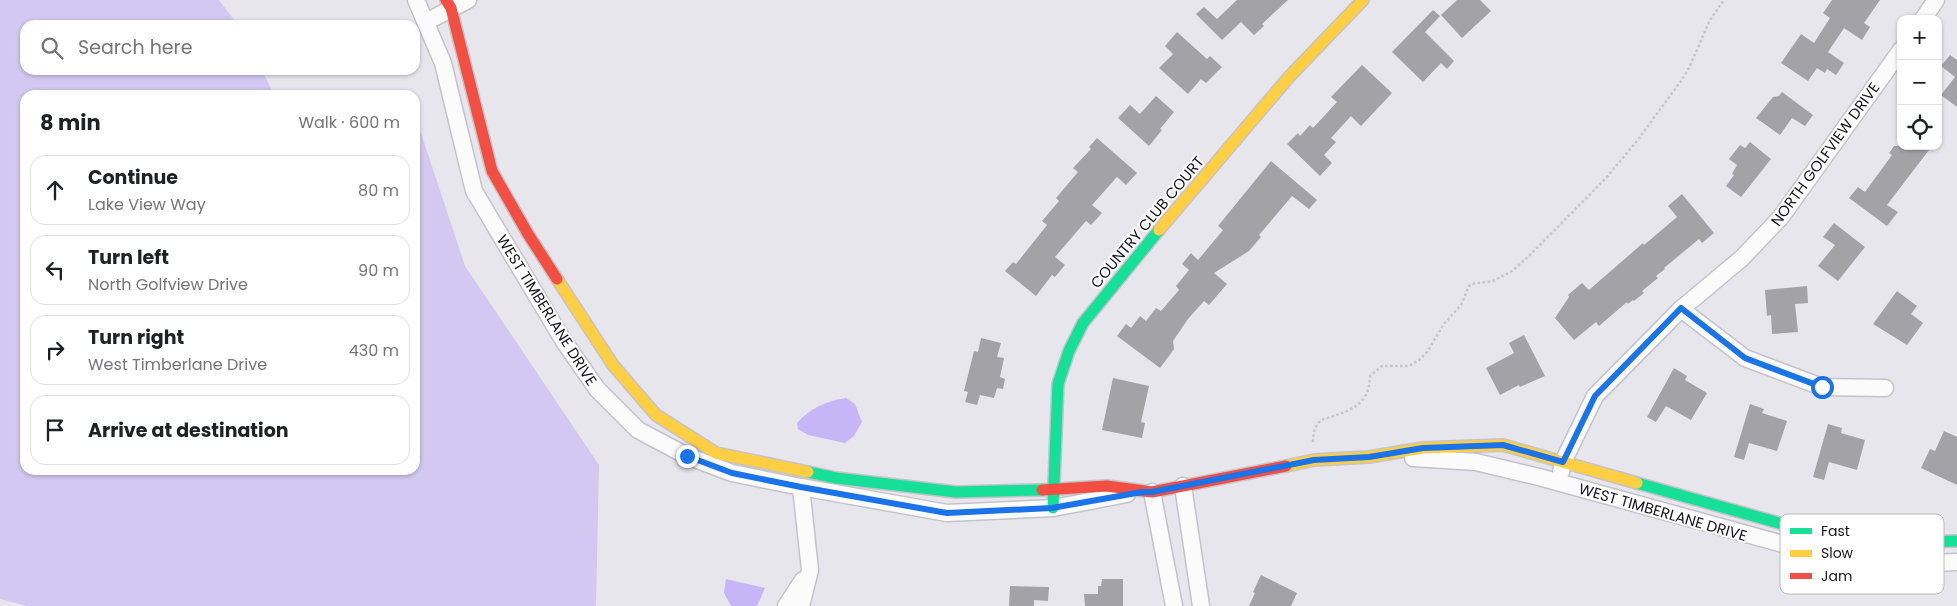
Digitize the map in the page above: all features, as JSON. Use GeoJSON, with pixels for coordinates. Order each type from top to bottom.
{"type":"FeatureCollection","features":[{"type":"Feature","properties":{"kind":"street"},"geometry":{"type":"LineString","coordinates":[[426,22],[449,4],[468,0]]}},
{"type":"Feature","properties":{"kind":"street","name":"COUNTRY CLUB COURT"},"geometry":{"type":"LineString","coordinates":[[1052,508],[1058,384],[1068,351],[1083,323],[1240,133],[1335,28],[1364,0]]}},
{"type":"Feature","properties":{"kind":"street"},"geometry":{"type":"LineString","coordinates":[[1926,15],[1936,0]]}},
{"type":"Feature","properties":{"kind":"street","name":"WEST TIMBERLANE DRIVE"},"geometry":{"type":"LineString","coordinates":[[422,2],[426,22],[443,63],[474,191],[562,340],[597,389],[638,430],[687,456],[732,473],[947,513],[1052,508],[1183,486],[1316,460],[1369,457],[1423,448],[1503,445],[1780,523]]}},
{"type":"Feature","properties":{"kind":"street","name":"WEST TIMBERLANE DRIVE"},"geometry":{"type":"LineString","coordinates":[[449,4],[492,171],[528,234],[613,365],[656,415],[716,453],[836,478],[956,492],[1053,490],[1107,486],[1147,492]]}},
{"type":"Feature","properties":{"kind":"street","name":"NORTH GOLFVIEW DRIVE"},"geometry":{"type":"LineString","coordinates":[[1559,483],[1563,462],[1595,396],[1681,308],[1742,258],[1782,217],[1897,56]]}},
{"type":"Feature","properties":{"kind":"street"},"geometry":{"type":"LineString","coordinates":[[1681,308],[1745,358],[1822,387],[1885,388]]}},
{"type":"Feature","properties":{"kind":"street","name":"WEST TIMBERLANE DRIVE"},"geometry":{"type":"LineString","coordinates":[[1369,457],[1382,461],[1413,458],[1476,462],[1780,543]]}},
{"type":"Feature","properties":{"kind":"street"},"geometry":{"type":"LineString","coordinates":[[1183,486],[1200,606]]}},
{"type":"Feature","properties":{"kind":"street"},"geometry":{"type":"LineString","coordinates":[[801,487],[810,570],[801,606]]}},
{"type":"Feature","properties":{"kind":"street"},"geometry":{"type":"LineString","coordinates":[[1147,492],[1174,606]]}},
{"type":"Feature","properties":{"kind":"street","name":"WEST TIMBERLANE DRIVE"},"geometry":{"type":"LineString","coordinates":[[1944,541],[1957,541]]}},
{"type":"Feature","properties":{"kind":"street","name":"WEST TIMBERLANE DRIVE"},"geometry":{"type":"LineString","coordinates":[[1944,563],[1957,562]]}},
{"type":"Feature","properties":{"kind":"street"},"geometry":{"type":"LineString","coordinates":[[786,606],[810,570]]}},
{"type":"Feature","properties":{"kind":"path"},"geometry":{"type":"LineString","coordinates":[[1316,460],[1313,434],[1317,424],[1322,420],[1354,409],[1361,403],[1370,386],[1370,376],[1382,366],[1409,366],[1419,360],[1427,352],[1444,324],[1461,305],[1468,286],[1493,281],[1512,271],[1619,163],[1682,81],[1710,20],[1724,0]]}},
{"type":"Feature","properties":{"kind":"shaded area"},"geometry":{"type":"Polygon","coordinates":[[[0,0],[219,0],[234,20],[20,20],[20,75],[264,75],[272,90],[20,90],[20,475],[420,475],[420,130],[465,266],[599,465],[596,606],[27,606],[0,599],[0,0]]]}},
{"type":"Feature","properties":{"kind":"shaded area"},"geometry":{"type":"Polygon","coordinates":[[[846,398],[855,404],[862,422],[854,436],[845,443],[808,435],[798,429],[797,423],[813,409],[832,401],[846,398]]]}},
{"type":"Feature","properties":{"kind":"shaded area"},"geometry":{"type":"Polygon","coordinates":[[[726,579],[765,588],[757,606],[731,606],[724,593],[726,579]]]}},
{"type":"Feature","properties":{"kind":"building"},"geometry":{"type":"Polygon","coordinates":[[[1237,0],[1288,0],[1262,24],[1264,26],[1254,35],[1241,22],[1222,40],[1196,14],[1204,7],[1217,19],[1237,0]]]}},
{"type":"Feature","properties":{"kind":"building"},"geometry":{"type":"Polygon","coordinates":[[[1457,0],[1480,0],[1491,11],[1462,38],[1441,15],[1457,0]]]}},
{"type":"Feature","properties":{"kind":"building"},"geometry":{"type":"Polygon","coordinates":[[[1832,0],[1880,0],[1864,23],[1870,27],[1862,40],[1844,28],[1828,52],[1844,63],[1836,75],[1827,69],[1825,73],[1817,68],[1808,81],[1781,63],[1801,34],[1814,43],[1830,18],[1823,13],[1832,0]]]}},
{"type":"Feature","properties":{"kind":"building"},"geometry":{"type":"Polygon","coordinates":[[[1433,10],[1440,16],[1425,32],[1454,61],[1447,69],[1441,63],[1423,82],[1392,52],[1433,10]]]}},
{"type":"Feature","properties":{"kind":"building"},"geometry":{"type":"Polygon","coordinates":[[[1177,32],[1207,59],[1210,56],[1222,67],[1206,83],[1201,79],[1188,94],[1159,68],[1173,54],[1165,46],[1177,32]]]}},
{"type":"Feature","properties":{"kind":"building"},"geometry":{"type":"Polygon","coordinates":[[[1950,55],[1957,60],[1957,107],[1942,96],[1955,77],[1942,65],[1950,55]]]}},
{"type":"Feature","properties":{"kind":"building"},"geometry":{"type":"Polygon","coordinates":[[[1362,65],[1392,93],[1361,126],[1351,116],[1331,138],[1336,142],[1324,155],[1332,163],[1320,176],[1287,144],[1298,133],[1300,136],[1310,125],[1313,128],[1337,102],[1331,97],[1362,65]]]}},
{"type":"Feature","properties":{"kind":"building"},"geometry":{"type":"Polygon","coordinates":[[[1782,92],[1813,115],[1805,126],[1792,118],[1780,135],[1756,118],[1773,97],[1779,96],[1782,92]]]}},
{"type":"Feature","properties":{"kind":"building"},"geometry":{"type":"Polygon","coordinates":[[[1156,96],[1174,112],[1149,146],[1118,118],[1130,105],[1140,114],[1156,96]]]}},
{"type":"Feature","properties":{"kind":"building"},"geometry":{"type":"Polygon","coordinates":[[[1097,138],[1137,173],[1126,185],[1117,177],[1092,205],[1102,213],[1091,225],[1086,221],[1055,257],[1065,265],[1055,277],[1052,275],[1036,296],[1005,271],[1013,262],[1016,264],[1047,225],[1042,221],[1059,201],[1056,198],[1078,172],[1073,168],[1091,149],[1089,147],[1097,138]]]}},
{"type":"Feature","properties":{"kind":"building"},"geometry":{"type":"Polygon","coordinates":[[[1750,142],[1771,159],[1741,197],[1726,186],[1734,175],[1732,174],[1737,165],[1729,159],[1740,145],[1745,148],[1750,142]]]}},
{"type":"Feature","properties":{"kind":"building"},"geometry":{"type":"Polygon","coordinates":[[[1894,146],[1897,146],[1897,150],[1929,150],[1887,205],[1898,212],[1887,226],[1849,198],[1858,187],[1865,192],[1892,155],[1889,153],[1894,146]]]}},
{"type":"Feature","properties":{"kind":"building"},"geometry":{"type":"Polygon","coordinates":[[[1271,161],[1317,200],[1309,209],[1292,196],[1259,235],[1261,237],[1249,251],[1214,273],[1227,284],[1209,305],[1204,301],[1188,319],[1173,341],[1174,349],[1160,368],[1117,336],[1126,324],[1131,328],[1140,316],[1146,321],[1156,308],[1161,311],[1179,290],[1176,286],[1189,270],[1182,264],[1191,253],[1198,260],[1223,230],[1218,226],[1271,161]]]}},
{"type":"Feature","properties":{"kind":"building"},"geometry":{"type":"Polygon","coordinates":[[[1682,194],[1714,233],[1702,243],[1699,239],[1664,268],[1656,276],[1658,278],[1642,291],[1644,293],[1634,301],[1628,304],[1627,302],[1599,326],[1596,322],[1574,340],[1555,318],[1569,297],[1568,295],[1582,283],[1589,290],[1643,243],[1644,245],[1677,217],[1668,206],[1682,194]]]}},
{"type":"Feature","properties":{"kind":"building"},"geometry":{"type":"Polygon","coordinates":[[[1834,223],[1865,247],[1838,281],[1818,266],[1835,245],[1823,237],[1834,223]]]}},
{"type":"Feature","properties":{"kind":"building"},"geometry":{"type":"Polygon","coordinates":[[[1807,286],[1808,303],[1795,304],[1798,332],[1772,334],[1771,315],[1767,316],[1765,290],[1807,286]]]}},
{"type":"Feature","properties":{"kind":"building"},"geometry":{"type":"Polygon","coordinates":[[[1897,291],[1917,306],[1911,314],[1923,323],[1907,345],[1873,324],[1897,291]]]}},
{"type":"Feature","properties":{"kind":"building"},"geometry":{"type":"Polygon","coordinates":[[[1524,335],[1545,376],[1520,387],[1519,385],[1500,395],[1486,368],[1514,353],[1509,343],[1524,335]]]}},
{"type":"Feature","properties":{"kind":"building"},"geometry":{"type":"Polygon","coordinates":[[[981,338],[1001,343],[997,357],[1004,358],[1000,377],[1005,379],[1003,389],[997,388],[994,398],[980,395],[977,405],[965,402],[968,392],[964,391],[974,351],[978,352],[981,338]]]}},
{"type":"Feature","properties":{"kind":"building"},"geometry":{"type":"Polygon","coordinates":[[[1674,368],[1687,376],[1685,380],[1707,393],[1691,420],[1666,406],[1656,422],[1647,417],[1674,368]]]}},
{"type":"Feature","properties":{"kind":"building"},"geometry":{"type":"Polygon","coordinates":[[[1113,378],[1149,386],[1141,422],[1145,423],[1142,438],[1102,430],[1113,378]]]}},
{"type":"Feature","properties":{"kind":"building"},"geometry":{"type":"Polygon","coordinates":[[[1750,404],[1764,409],[1762,413],[1787,421],[1777,451],[1749,443],[1744,460],[1734,457],[1750,404]]]}},
{"type":"Feature","properties":{"kind":"building"},"geometry":{"type":"Polygon","coordinates":[[[1828,424],[1842,428],[1841,433],[1865,440],[1857,470],[1829,462],[1824,480],[1813,477],[1828,424]]]}},
{"type":"Feature","properties":{"kind":"building"},"geometry":{"type":"Polygon","coordinates":[[[1944,431],[1957,437],[1957,485],[1921,468],[1930,449],[1935,451],[1944,431]]]}},
{"type":"Feature","properties":{"kind":"building"},"geometry":{"type":"Polygon","coordinates":[[[1261,575],[1297,593],[1291,606],[1249,606],[1261,575]]]}},
{"type":"Feature","properties":{"kind":"building"},"geometry":{"type":"Polygon","coordinates":[[[1102,579],[1123,579],[1123,606],[1085,606],[1084,594],[1098,594],[1098,586],[1101,586],[1102,579]]]}},
{"type":"Feature","properties":{"kind":"building"},"geometry":{"type":"Polygon","coordinates":[[[1010,586],[1049,587],[1048,601],[1034,600],[1034,606],[1009,606],[1010,586]]]}},
{"type":"Feature","properties":{"kind":"traffic: fast"},"geometry":{"type":"LineString","coordinates":[[1053,508],[1058,384],[1069,351],[1083,323],[1159,230]]}},
{"type":"Feature","properties":{"kind":"traffic: fast"},"geometry":{"type":"LineString","coordinates":[[808,472],[836,478],[956,492],[1042,490]]}},
{"type":"Feature","properties":{"kind":"traffic: fast"},"geometry":{"type":"LineString","coordinates":[[1637,483],[1780,523]]}},
{"type":"Feature","properties":{"kind":"traffic: fast"},"geometry":{"type":"LineString","coordinates":[[1944,541],[1957,541]]}},
{"type":"Feature","properties":{"kind":"traffic: slow"},"geometry":{"type":"LineString","coordinates":[[1159,230],[1289,77],[1363,0]]}},
{"type":"Feature","properties":{"kind":"traffic: slow"},"geometry":{"type":"LineString","coordinates":[[557,279],[613,365],[656,415],[716,453],[808,472]]}},
{"type":"Feature","properties":{"kind":"traffic: slow"},"geometry":{"type":"LineString","coordinates":[[1286,466],[1314,460],[1369,457],[1423,448],[1503,445],[1637,483]]}},
{"type":"Feature","properties":{"kind":"traffic: jam"},"geometry":{"type":"LineString","coordinates":[[446,0],[451,8],[492,171],[528,234],[557,279]]}},
{"type":"Feature","properties":{"kind":"traffic: jam"},"geometry":{"type":"LineString","coordinates":[[1042,490],[1107,486],[1152,492],[1286,466]]}},
{"type":"Feature","properties":{"kind":"route"},"geometry":{"type":"LineString","coordinates":[[687,456],[732,473],[947,513],[1052,508],[1142,492],[1152,492],[1314,460],[1369,457],[1423,448],[1503,445],[1563,462],[1595,396],[1681,308],[1745,358],[1822,387]]}}]}
